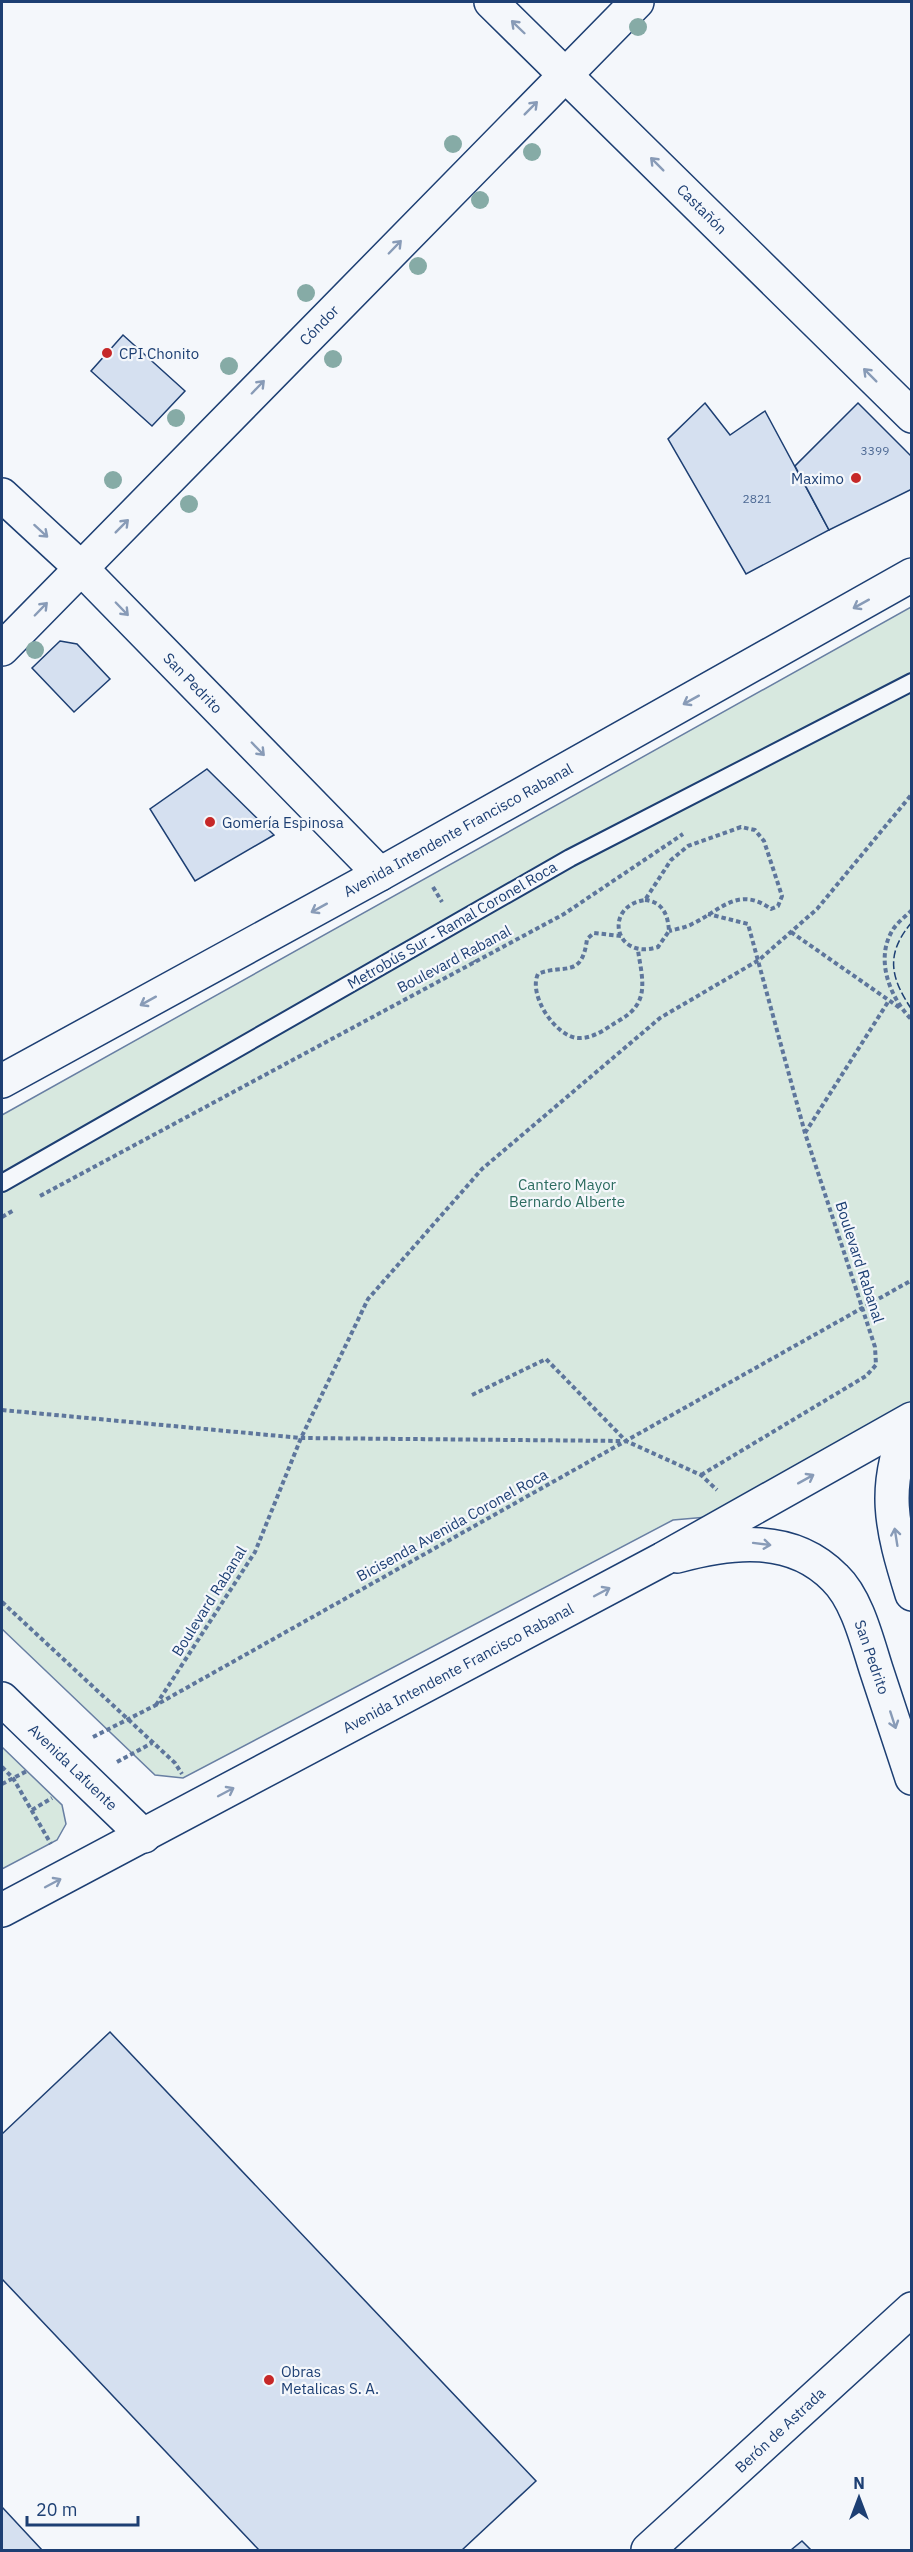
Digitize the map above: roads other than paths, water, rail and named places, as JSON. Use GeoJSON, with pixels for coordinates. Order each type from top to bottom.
{"type":"FeatureCollection","features":[{"type":"Feature","properties":{"kind":"street","name":"Castañón"},"geometry":{"type":"LineString","coordinates":[[491,2],[912,416]]}},
{"type":"Feature","properties":{"kind":"street","name":"Cóndor"},"geometry":{"type":"LineString","coordinates":[[2,650],[637,2]]}},
{"type":"Feature","properties":{"kind":"street","name":"San Pedrito"},"geometry":{"type":"LineString","coordinates":[[2,495],[81,568],[380,874]]}},
{"type":"Feature","properties":{"kind":"street","name":"Avenida Intendente Francisco Rabanal"},"geometry":{"type":"LineString","coordinates":[[2,1081],[380,874],[912,576]]}},
{"type":"Feature","properties":{"kind":"street","name":"Avenida Intendente Francisco Rabanal"},"geometry":{"type":"LineString","coordinates":[[2,1910],[663,1559],[911,1420]]}},
{"type":"Feature","properties":{"kind":"street"},"geometry":{"type":"LineString","coordinates":[[911,1420],[897,1449],[891,1476],[891,1505],[898,1549],[912,1593]]}},
{"type":"Feature","properties":{"kind":"street","name":"San Pedrito"},"geometry":{"type":"LineString","coordinates":[[663,1559],[714,1546],[760,1543],[804,1554],[837,1579],[861,1620],[912,1778]]}},
{"type":"Feature","properties":{"kind":"street","name":"Avenida Lafuente"},"geometry":{"type":"LineString","coordinates":[[2,1699],[144,1836]]}},
{"type":"Feature","properties":{"kind":"street","name":"Berón de Astrada"},"geometry":{"type":"LineString","coordinates":[[648,2550],[912,2308]]}},
{"type":"Feature","properties":{"kind":"lane","name":"Metrobús Sur - Ramal Coronel Roca"},"geometry":{"type":"LineString","coordinates":[[2,1183],[570,858],[912,682]]}},
{"type":"Feature","properties":{"kind":"place","name":"CPI Chonito"},"geometry":{"type":"Point","coordinates":[107,353]}},
{"type":"Feature","properties":{"kind":"place","name":"Maximo"},"geometry":{"type":"Point","coordinates":[856,478]}},
{"type":"Feature","properties":{"kind":"place","name":"Gomería Espinosa"},"geometry":{"type":"Point","coordinates":[210,822]}},
{"type":"Feature","properties":{"kind":"place","name":"Obras Metalicas S. A."},"geometry":{"type":"Point","coordinates":[269,2380]}},
{"type":"Feature","properties":{"kind":"park label","name":"Cantero Mayor Bernardo Alberte"},"geometry":{"type":"Point","coordinates":[567,1192]}}]}
